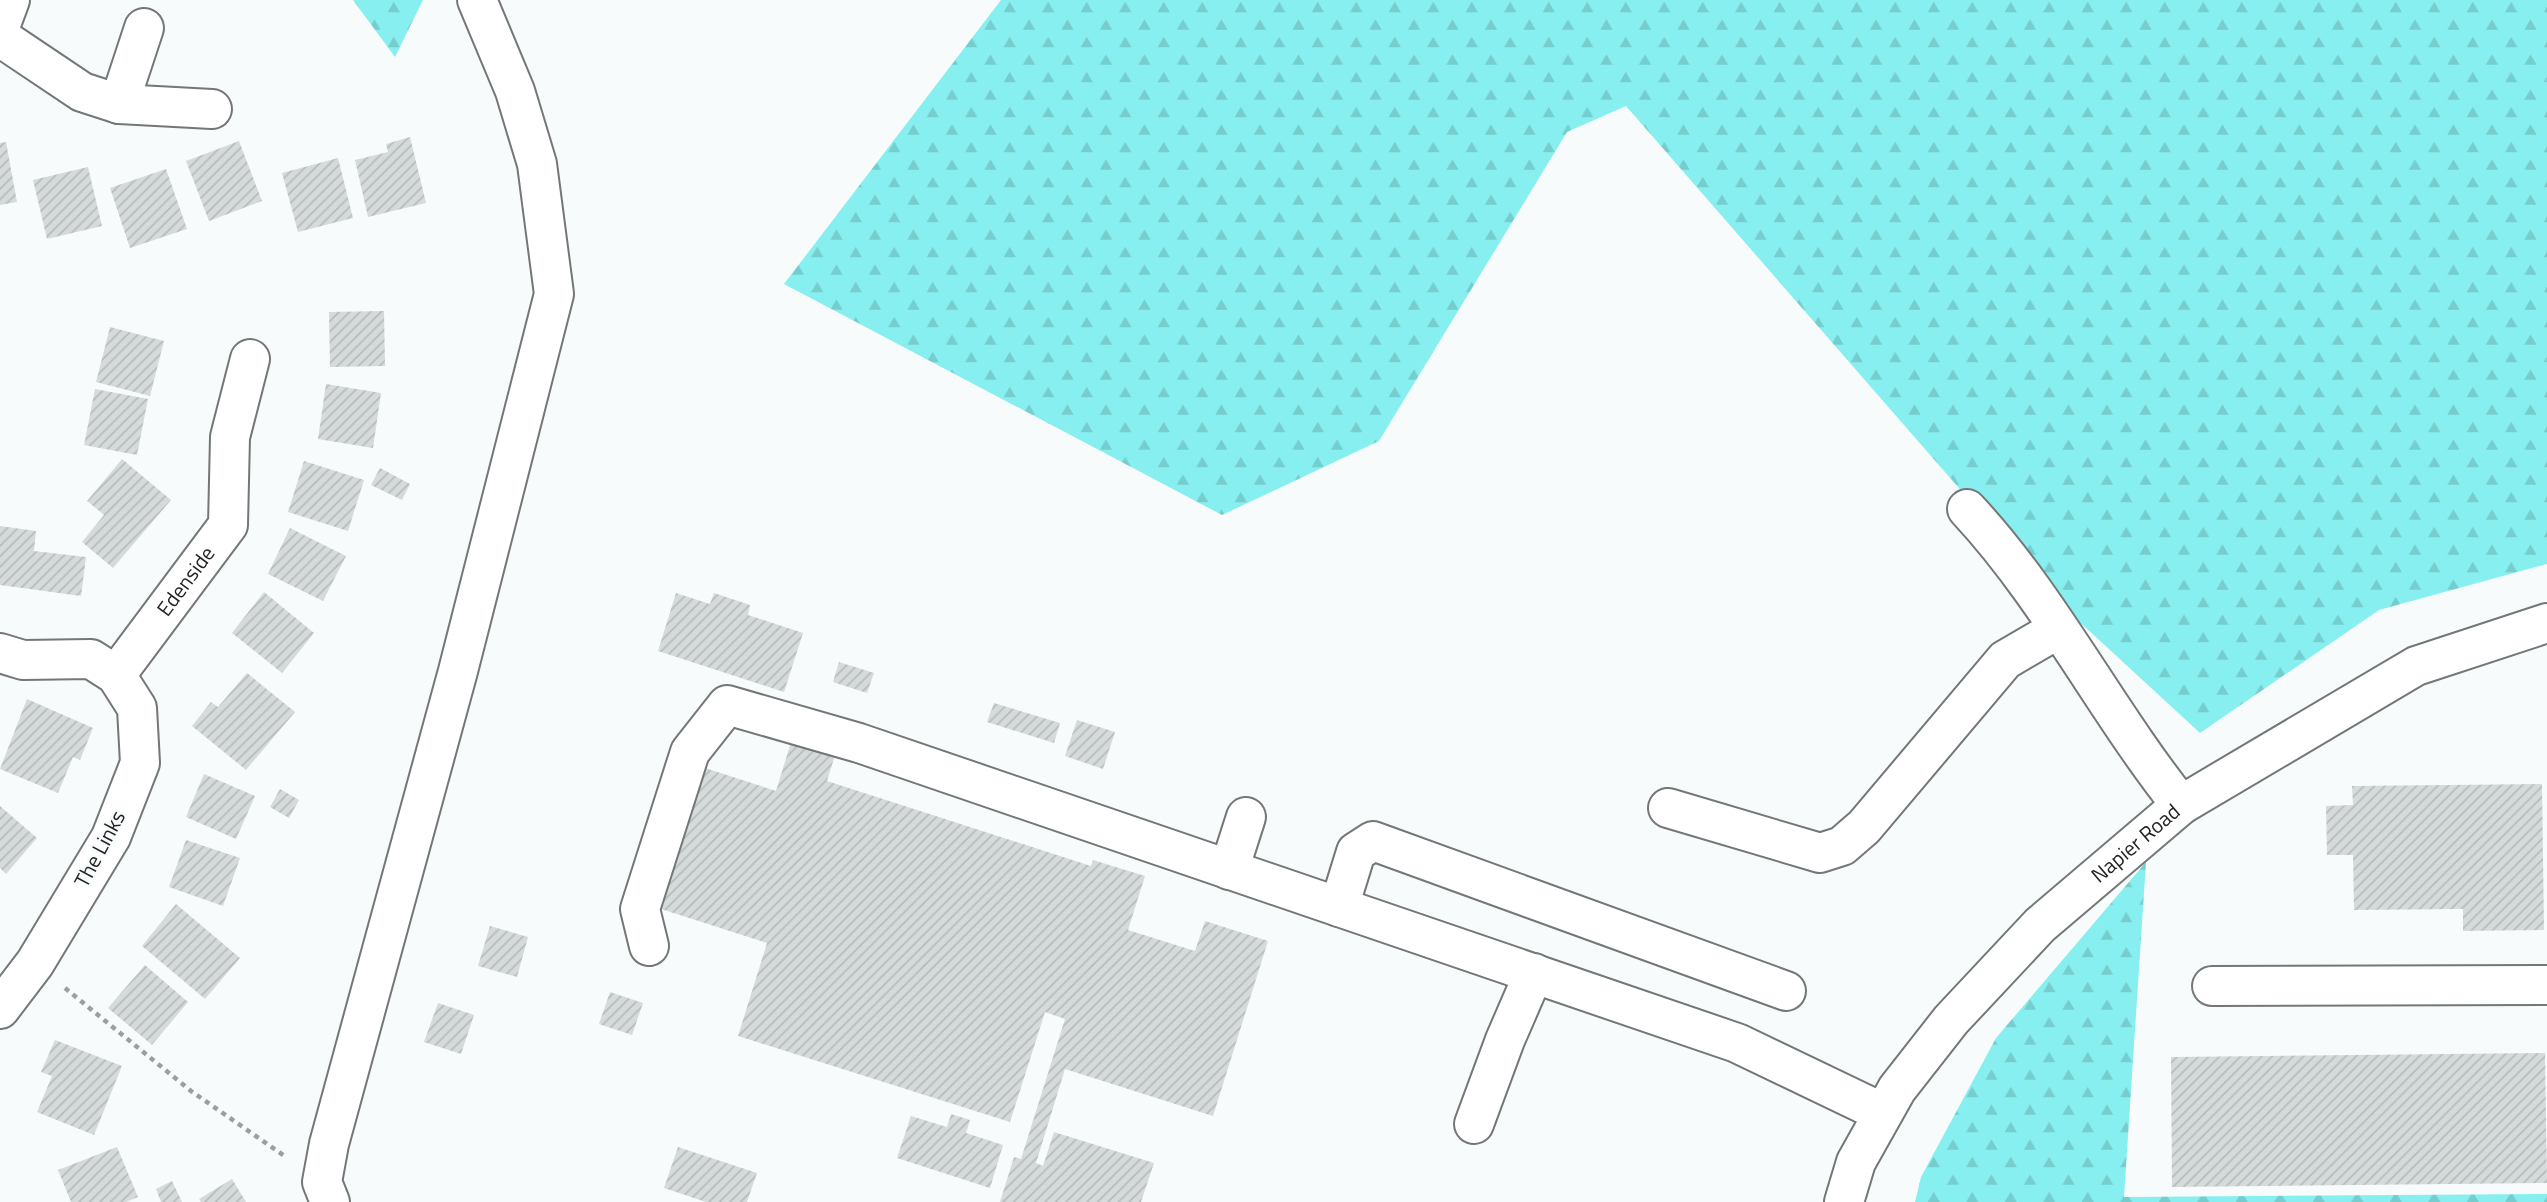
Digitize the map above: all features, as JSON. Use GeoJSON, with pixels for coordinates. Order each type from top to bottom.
{"type":"FeatureCollection","features":[{"type":"Feature","properties":{"kind":"street"},"geometry":{"type":"LineString","coordinates":[[0,27],[10,0]]}},
{"type":"Feature","properties":{"kind":"street"},"geometry":{"type":"LineString","coordinates":[[326,1192],[329,1144],[458,671],[554,294],[537,164],[515,92],[477,0]]}},
{"type":"Feature","properties":{"kind":"street"},"geometry":{"type":"LineString","coordinates":[[119,104],[144,28]]}},
{"type":"Feature","properties":{"kind":"street"},"geometry":{"type":"LineString","coordinates":[[0,37],[82,92],[119,104],[212,109]]}},
{"type":"Feature","properties":{"kind":"street","name":"Edenside"},"geometry":{"type":"LineString","coordinates":[[116,676],[228,525],[230,437],[250,359]]}},
{"type":"Feature","properties":{"kind":"street"},"geometry":{"type":"LineString","coordinates":[[1967,509],[2002,550],[2058,629],[2108,707],[2181,805]]}},
{"type":"Feature","properties":{"kind":"street","name":"Napier Road"},"geometry":{"type":"LineString","coordinates":[[1844,1202],[1856,1162],[1897,1089],[1951,1020],[2040,925],[2181,805],[2416,666],[2547,623]]}},
{"type":"Feature","properties":{"kind":"street"},"geometry":{"type":"LineString","coordinates":[[1668,808],[1820,853],[1842,846],[1864,827],[2005,660],[2058,629]]}},
{"type":"Feature","properties":{"kind":"street"},"geometry":{"type":"LineString","coordinates":[[0,653],[23,660],[91,659],[116,676]]}},
{"type":"Feature","properties":{"kind":"street","name":"The Links"},"geometry":{"type":"LineString","coordinates":[[0,1010],[34,963],[111,837],[140,763],[137,708],[116,676]]}},
{"type":"Feature","properties":{"kind":"street"},"geometry":{"type":"LineString","coordinates":[[649,946],[640,909],[690,752],[727,705],[859,743],[1737,1043],[1883,1113]]}},
{"type":"Feature","properties":{"kind":"street"},"geometry":{"type":"LineString","coordinates":[[1229,870],[1246,817]]}},
{"type":"Feature","properties":{"kind":"street"},"geometry":{"type":"LineString","coordinates":[[1339,907],[1356,852],[1373,841],[1786,991]]}},
{"type":"Feature","properties":{"kind":"street"},"geometry":{"type":"LineString","coordinates":[[1474,1124],[1505,1040],[1534,973]]}},
{"type":"Feature","properties":{"kind":"street"},"geometry":{"type":"LineString","coordinates":[[2212,986],[2547,985]]}},
{"type":"Feature","properties":{"kind":"path"},"geometry":{"type":"LineString","coordinates":[[34,963],[191,1091],[326,1192]]}},
{"type":"Feature","properties":{"kind":"green space"},"geometry":{"type":"Polygon","coordinates":[[[353,0],[423,0],[395,57],[353,0]]]}},
{"type":"Feature","properties":{"kind":"green space"},"geometry":{"type":"Polygon","coordinates":[[[1001,0],[2547,0],[2547,564],[2379,610],[2200,733],[2060,604],[1626,106],[1567,132],[1379,441],[1222,515],[784,284],[1001,0]]]}},
{"type":"Feature","properties":{"kind":"green space"},"geometry":{"type":"Polygon","coordinates":[[[2146,862],[2124,1197],[2547,1194],[2547,1202],[1915,1202],[1921,1177],[1996,1038],[2146,862]]]}},
{"type":"Feature","properties":{"kind":"building"},"geometry":{"type":"Polygon","coordinates":[[[410,137],[426,203],[368,217],[355,160],[388,152],[386,144],[410,137]]]}},
{"type":"Feature","properties":{"kind":"building"},"geometry":{"type":"Polygon","coordinates":[[[239,141],[262,201],[209,221],[186,161],[239,141]]]}},
{"type":"Feature","properties":{"kind":"building"},"geometry":{"type":"Polygon","coordinates":[[[6,142],[17,202],[0,205],[0,143],[6,142]]]}},
{"type":"Feature","properties":{"kind":"building"},"geometry":{"type":"Polygon","coordinates":[[[338,158],[353,218],[298,232],[282,173],[338,158]]]}},
{"type":"Feature","properties":{"kind":"building"},"geometry":{"type":"Polygon","coordinates":[[[88,167],[102,226],[47,239],[33,180],[88,167]]]}},
{"type":"Feature","properties":{"kind":"building"},"geometry":{"type":"Polygon","coordinates":[[[166,169],[187,229],[130,248],[110,188],[166,169]]]}},
{"type":"Feature","properties":{"kind":"building"},"geometry":{"type":"Polygon","coordinates":[[[384,311],[385,366],[330,367],[329,312],[384,311]]]}},
{"type":"Feature","properties":{"kind":"building"},"geometry":{"type":"Polygon","coordinates":[[[110,327],[164,341],[150,396],[96,382],[110,327]]]}},
{"type":"Feature","properties":{"kind":"building"},"geometry":{"type":"Polygon","coordinates":[[[326,384],[381,393],[373,448],[318,439],[326,384]]]}},
{"type":"Feature","properties":{"kind":"building"},"geometry":{"type":"Polygon","coordinates":[[[95,389],[148,399],[137,455],[84,445],[95,389]]]}},
{"type":"Feature","properties":{"kind":"building"},"geometry":{"type":"Polygon","coordinates":[[[122,459],[171,500],[113,568],[82,542],[104,515],[87,501],[122,459]]]}},
{"type":"Feature","properties":{"kind":"building"},"geometry":{"type":"Polygon","coordinates":[[[304,461],[364,480],[348,531],[288,512],[304,461]]]}},
{"type":"Feature","properties":{"kind":"building"},"geometry":{"type":"Polygon","coordinates":[[[380,468],[410,484],[402,500],[371,485],[380,468]]]}},
{"type":"Feature","properties":{"kind":"building"},"geometry":{"type":"Polygon","coordinates":[[[0,526],[36,531],[34,551],[86,557],[81,596],[0,585],[0,526]]]}},
{"type":"Feature","properties":{"kind":"building"},"geometry":{"type":"Polygon","coordinates":[[[290,528],[346,556],[323,601],[268,574],[290,528]]]}},
{"type":"Feature","properties":{"kind":"building"},"geometry":{"type":"Polygon","coordinates":[[[264,592],[314,633],[282,673],[232,633],[264,592]]]}},
{"type":"Feature","properties":{"kind":"building"},"geometry":{"type":"Polygon","coordinates":[[[676,593],[710,604],[714,593],[750,605],[748,615],[803,633],[784,692],[658,651],[676,593]]]}},
{"type":"Feature","properties":{"kind":"building"},"geometry":{"type":"Polygon","coordinates":[[[839,662],[874,673],[867,693],[833,682],[839,662]]]}},
{"type":"Feature","properties":{"kind":"building"},"geometry":{"type":"Polygon","coordinates":[[[247,673],[295,712],[246,770],[192,726],[211,702],[218,707],[247,673]]]}},
{"type":"Feature","properties":{"kind":"building"},"geometry":{"type":"Polygon","coordinates":[[[27,699],[93,728],[80,760],[73,757],[58,793],[0,769],[27,699]]]}},
{"type":"Feature","properties":{"kind":"building"},"geometry":{"type":"Polygon","coordinates":[[[994,703],[1060,723],[1054,743],[987,722],[994,703]]]}},
{"type":"Feature","properties":{"kind":"building"},"geometry":{"type":"Polygon","coordinates":[[[1077,720],[1115,732],[1103,769],[1065,756],[1077,720]]]}},
{"type":"Feature","properties":{"kind":"building"},"geometry":{"type":"Polygon","coordinates":[[[792,739],[836,752],[827,781],[1091,866],[1093,860],[1145,876],[1128,930],[1195,951],[1205,921],[1268,941],[1213,1116],[1065,1069],[1036,1163],[1043,1166],[1054,1132],[1154,1163],[1141,1202],[1000,1202],[1014,1157],[1021,1159],[1065,1019],[1045,1012],[1010,1122],[738,1036],[767,943],[661,909],[705,768],[776,791],[792,739]]]}},
{"type":"Feature","properties":{"kind":"building"},"geometry":{"type":"Polygon","coordinates":[[[204,774],[255,796],[236,839],[186,817],[204,774]]]}},
{"type":"Feature","properties":{"kind":"building"},"geometry":{"type":"Polygon","coordinates":[[[2542,784],[2544,930],[2463,931],[2463,909],[2354,910],[2353,855],[2327,855],[2326,806],[2353,805],[2352,786],[2542,784]]]}},
{"type":"Feature","properties":{"kind":"building"},"geometry":{"type":"Polygon","coordinates":[[[280,789],[299,800],[289,818],[270,807],[280,789]]]}},
{"type":"Feature","properties":{"kind":"building"},"geometry":{"type":"Polygon","coordinates":[[[0,806],[37,838],[6,874],[0,868],[0,806]]]}},
{"type":"Feature","properties":{"kind":"building"},"geometry":{"type":"Polygon","coordinates":[[[186,840],[240,858],[223,906],[169,887],[186,840]]]}},
{"type":"Feature","properties":{"kind":"building"},"geometry":{"type":"Polygon","coordinates":[[[176,904],[240,958],[205,999],[142,946],[176,904]]]}},
{"type":"Feature","properties":{"kind":"building"},"geometry":{"type":"Polygon","coordinates":[[[490,926],[528,937],[517,977],[478,966],[490,926]]]}},
{"type":"Feature","properties":{"kind":"building"},"geometry":{"type":"Polygon","coordinates":[[[145,965],[188,1002],[152,1045],[108,1008],[145,965]]]}},
{"type":"Feature","properties":{"kind":"building"},"geometry":{"type":"Polygon","coordinates":[[[610,992],[643,1003],[632,1035],[599,1024],[610,992]]]}},
{"type":"Feature","properties":{"kind":"building"},"geometry":{"type":"Polygon","coordinates":[[[438,1003],[474,1015],[461,1054],[424,1042],[438,1003]]]}},
{"type":"Feature","properties":{"kind":"building"},"geometry":{"type":"Polygon","coordinates":[[[55,1040],[122,1066],[94,1135],[37,1112],[52,1076],[41,1072],[55,1040]]]}},
{"type":"Feature","properties":{"kind":"building"},"geometry":{"type":"Polygon","coordinates":[[[2545,1053],[2547,1183],[2172,1187],[2171,1057],[2545,1053]]]}},
{"type":"Feature","properties":{"kind":"building"},"geometry":{"type":"Polygon","coordinates":[[[951,1114],[970,1120],[966,1133],[1003,1145],[990,1188],[897,1158],[911,1116],[947,1127],[951,1114]]]}},
{"type":"Feature","properties":{"kind":"building"},"geometry":{"type":"Polygon","coordinates":[[[117,1147],[138,1197],[126,1202],[71,1202],[58,1170],[117,1147]]]}},
{"type":"Feature","properties":{"kind":"building"},"geometry":{"type":"Polygon","coordinates":[[[678,1147],[757,1173],[747,1202],[706,1202],[664,1188],[678,1147]]]}},
{"type":"Feature","properties":{"kind":"building"},"geometry":{"type":"Polygon","coordinates":[[[232,1179],[246,1202],[201,1202],[199,1199],[232,1179]]]}},
{"type":"Feature","properties":{"kind":"building"},"geometry":{"type":"Polygon","coordinates":[[[172,1181],[182,1202],[161,1202],[156,1189],[172,1181]]]}}]}
